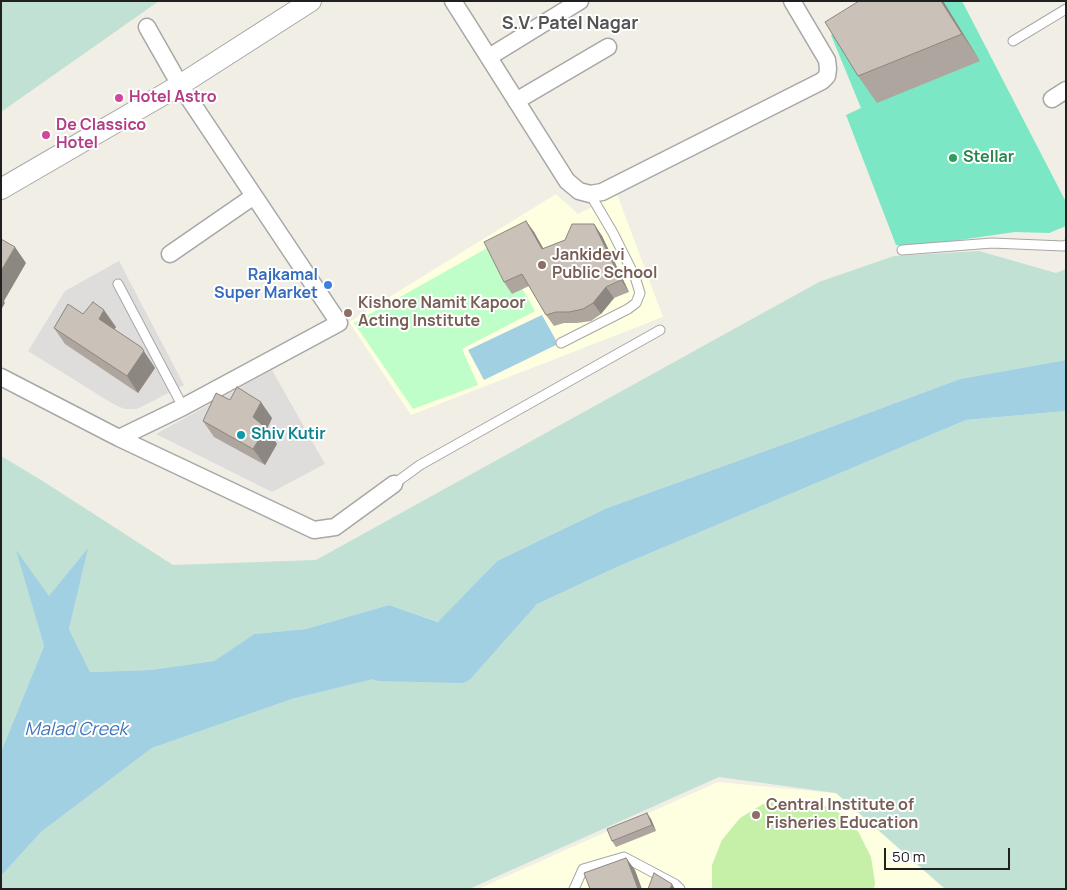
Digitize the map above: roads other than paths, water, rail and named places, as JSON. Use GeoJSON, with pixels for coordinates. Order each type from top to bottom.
{"type":"FeatureCollection","features":[{"type":"Feature","properties":{"kind":"street"},"geometry":{"type":"LineString","coordinates":[[1,189],[180,85],[311,1]]}},
{"type":"Feature","properties":{"kind":"street"},"geometry":{"type":"LineString","coordinates":[[453,1],[567,181],[579,191],[590,194],[602,192],[822,81],[827,76],[827,60],[792,1]]}},
{"type":"Feature","properties":{"kind":"street"},"geometry":{"type":"LineString","coordinates":[[488,57],[580,1]]}},
{"type":"Feature","properties":{"kind":"street"},"geometry":{"type":"LineString","coordinates":[[119,438],[183,407],[339,323],[180,85],[148,27]]}},
{"type":"Feature","properties":{"kind":"street"},"geometry":{"type":"LineString","coordinates":[[516,101],[608,47]]}},
{"type":"Feature","properties":{"kind":"street"},"geometry":{"type":"LineString","coordinates":[[170,254],[254,196]]}},
{"type":"Feature","properties":{"kind":"street"},"geometry":{"type":"LineString","coordinates":[[1,377],[119,438],[314,530],[335,527],[394,484]]}},
{"type":"Feature","properties":{"kind":"lane"},"geometry":{"type":"LineString","coordinates":[[1013,41],[1066,9]]}},
{"type":"Feature","properties":{"kind":"lane"},"geometry":{"type":"LineString","coordinates":[[561,343],[628,309],[636,303],[640,293],[635,277],[614,233],[590,194]]}},
{"type":"Feature","properties":{"kind":"lane"},"geometry":{"type":"LineString","coordinates":[[902,250],[992,243],[1066,245]]}},
{"type":"Feature","properties":{"kind":"lane"},"geometry":{"type":"LineString","coordinates":[[118,284],[183,407]]}},
{"type":"Feature","properties":{"kind":"lane"},"geometry":{"type":"LineString","coordinates":[[394,484],[420,466],[660,330]]}},
{"type":"Feature","properties":{"kind":"lane"},"geometry":{"type":"LineString","coordinates":[[574,889],[583,869],[624,857],[675,884],[680,889]]}},
{"type":"Feature","properties":{"kind":"water"},"geometry":{"type":"Polygon","coordinates":[[[542,315],[558,344],[484,380],[468,350],[542,315]]]}},
{"type":"Feature","properties":{"kind":"water","name":"Malad Creek"},"geometry":{"type":"Polygon","coordinates":[[[1066,360],[1066,411],[966,420],[617,567],[520,612],[439,663],[292,699],[152,748],[41,832],[1,876],[1,752],[44,646],[16,550],[49,596],[88,548],[69,629],[90,672],[150,670],[214,661],[254,634],[306,629],[389,605],[438,622],[497,561],[607,508],[960,379],[1066,360]]]}},
{"type":"Feature","properties":{"kind":"waterway"},"geometry":{"type":"LineString","coordinates":[[380,666],[460,668],[524,596]]}},
{"type":"Feature","properties":{"kind":"place","name":"Hotel Astro"},"geometry":{"type":"Point","coordinates":[119,98]}},
{"type":"Feature","properties":{"kind":"place","name":"De Classico Hotel"},"geometry":{"type":"Point","coordinates":[46,135]}},
{"type":"Feature","properties":{"kind":"place","name":"Stellar"},"geometry":{"type":"Point","coordinates":[953,158]}},
{"type":"Feature","properties":{"kind":"place","name":"Jankidevi Public School"},"geometry":{"type":"Point","coordinates":[542,265]}},
{"type":"Feature","properties":{"kind":"place","name":"Rajkamal Super Market"},"geometry":{"type":"Point","coordinates":[328,285]}},
{"type":"Feature","properties":{"kind":"place","name":"Kishore Namit Kapoor Acting Institute"},"geometry":{"type":"Point","coordinates":[348,313]}},
{"type":"Feature","properties":{"kind":"place","name":"Shiv Kutir"},"geometry":{"type":"Point","coordinates":[241,435]}},
{"type":"Feature","properties":{"kind":"place","name":"Central Institute of Fisheries Education"},"geometry":{"type":"Point","coordinates":[756,815]}},
{"type":"Feature","properties":{"kind":"district","name":"S.V. Patel Nagar"},"geometry":{"type":"Point","coordinates":[570,24]}}]}
